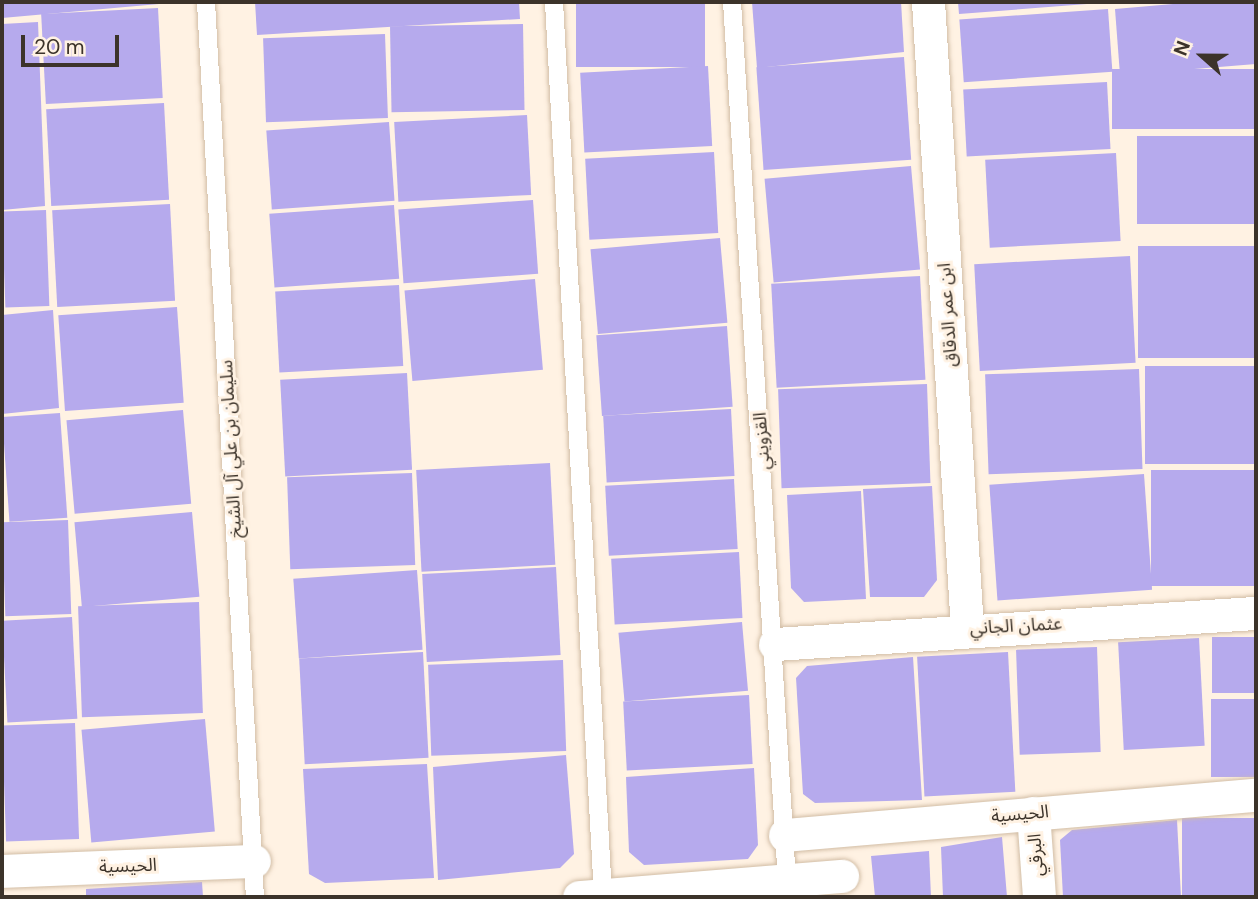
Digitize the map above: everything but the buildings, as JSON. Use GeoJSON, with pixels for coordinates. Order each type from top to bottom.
{"type":"FeatureCollection","features":[{"type":"Feature","properties":{"kind":"street","name":"ابن عمر الدقاق"},"geometry":{"type":"LineString","coordinates":[[928,2],[967,629]]}},
{"type":"Feature","properties":{"kind":"street","name":"عثمان الجاني"},"geometry":{"type":"LineString","coordinates":[[775,644],[967,629],[1256,613]]}},
{"type":"Feature","properties":{"kind":"street","name":"الحيسية"},"geometry":{"type":"LineString","coordinates":[[785,835],[1256,795]]}},
{"type":"Feature","properties":{"kind":"street","name":"البرقي"},"geometry":{"type":"LineString","coordinates":[[1033,813],[1039,897]]}},
{"type":"Feature","properties":{"kind":"street"},"geometry":{"type":"LineString","coordinates":[[591,896],[787,881],[843,887],[839,832]]}},
{"type":"Feature","properties":{"kind":"street","name":"الحيسية"},"geometry":{"type":"LineString","coordinates":[[2,872],[254,861]]}},
{"type":"Feature","properties":{"kind":"lane","name":"سليمان بن علي آل الشيخ"},"geometry":{"type":"LineString","coordinates":[[206,2],[255,897]]}},
{"type":"Feature","properties":{"kind":"lane"},"geometry":{"type":"LineString","coordinates":[[554,2],[591,896]]}},
{"type":"Feature","properties":{"kind":"lane","name":"القزويني"},"geometry":{"type":"LineString","coordinates":[[732,2],[775,644],[787,881]]}}]}
